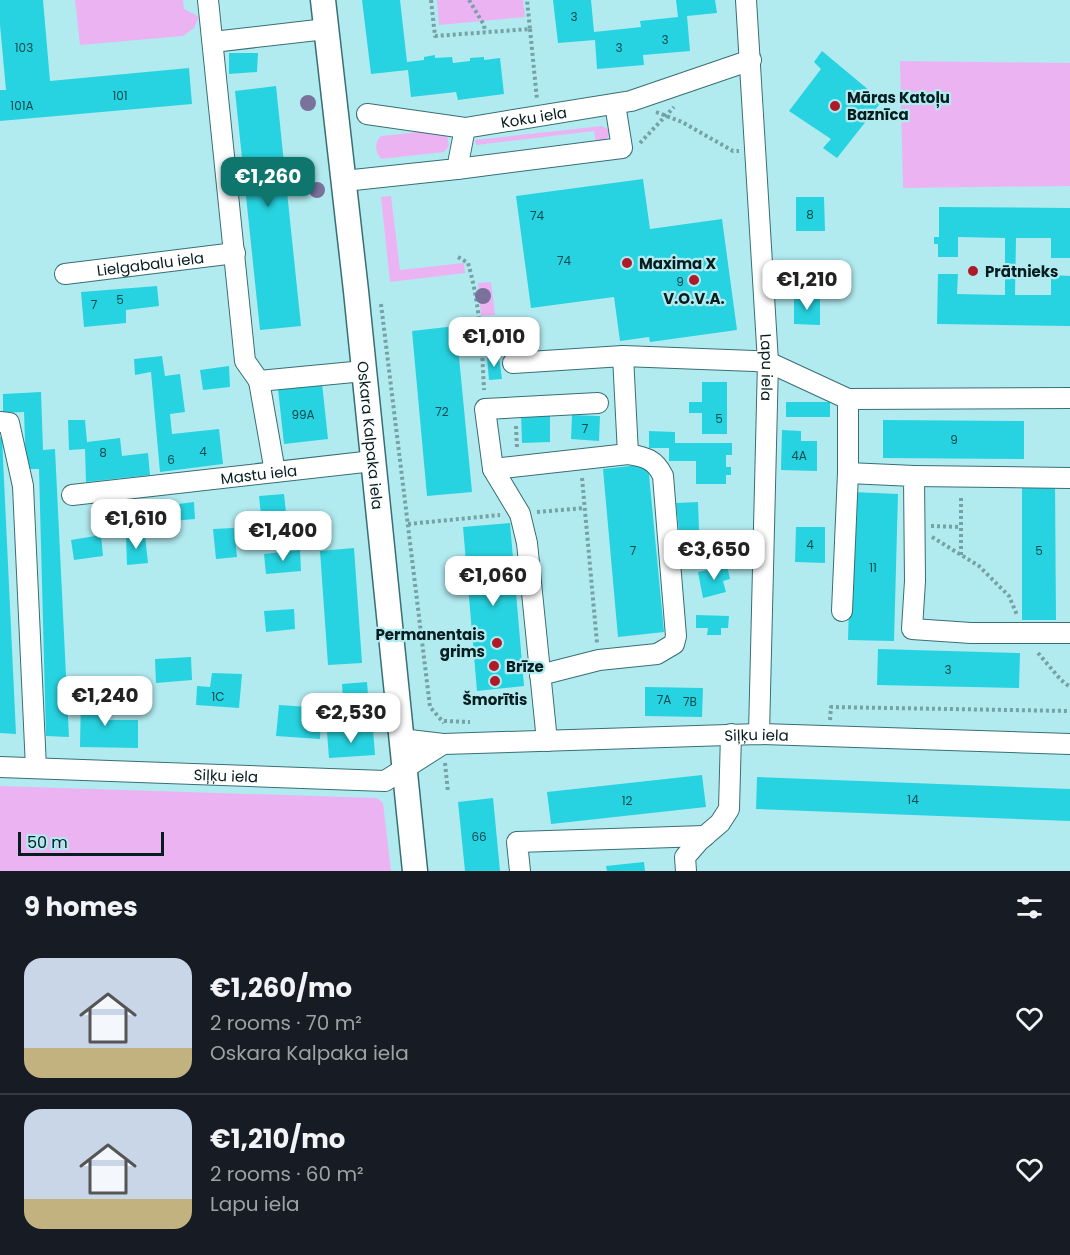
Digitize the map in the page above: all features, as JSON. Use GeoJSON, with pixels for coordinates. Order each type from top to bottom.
{"type":"FeatureCollection","features":[{"type":"Feature","properties":{"kind":"main road","name":"Oskara Kalpaka iela"},"geometry":{"type":"LineString","coordinates":[[323,0],[344,180],[415,871]]}},
{"type":"Feature","properties":{"kind":"street"},"geometry":{"type":"LineString","coordinates":[[208,0],[245,361],[259,381],[275,472]]}},
{"type":"Feature","properties":{"kind":"street","name":"Lapu iela"},"geometry":{"type":"LineString","coordinates":[[746,0],[768,362],[759,734]]}},
{"type":"Feature","properties":{"kind":"street"},"geometry":{"type":"LineString","coordinates":[[213,42],[326,29]]}},
{"type":"Feature","properties":{"kind":"street","name":"Koku iela"},"geometry":{"type":"LineString","coordinates":[[367,114],[465,128],[623,102],[751,60]]}},
{"type":"Feature","properties":{"kind":"street"},"geometry":{"type":"LineString","coordinates":[[344,180],[457,169],[622,148],[623,102]]}},
{"type":"Feature","properties":{"kind":"street"},"geometry":{"type":"LineString","coordinates":[[457,169],[465,128]]}},
{"type":"Feature","properties":{"kind":"street","name":"Lielgabalu iela"},"geometry":{"type":"LineString","coordinates":[[65,274],[235,254]]}},
{"type":"Feature","properties":{"kind":"street"},"geometry":{"type":"LineString","coordinates":[[622,356],[628,454]]}},
{"type":"Feature","properties":{"kind":"street"},"geometry":{"type":"LineString","coordinates":[[513,363],[622,356],[768,362],[848,399],[1070,398]]}},
{"type":"Feature","properties":{"kind":"street"},"geometry":{"type":"LineString","coordinates":[[259,381],[364,371]]}},
{"type":"Feature","properties":{"kind":"street"},"geometry":{"type":"LineString","coordinates":[[842,612],[848,473],[848,399]]}},
{"type":"Feature","properties":{"kind":"street"},"geometry":{"type":"LineString","coordinates":[[547,741],[527,543],[520,513],[493,469],[485,409],[598,402]]}},
{"type":"Feature","properties":{"kind":"street"},"geometry":{"type":"LineString","coordinates":[[0,422],[9,423],[23,486],[36,768]]}},
{"type":"Feature","properties":{"kind":"street"},"geometry":{"type":"LineString","coordinates":[[493,469],[628,454],[644,456],[657,463],[663,476],[676,636],[674,644],[657,654],[599,660],[540,675]]}},
{"type":"Feature","properties":{"kind":"street","name":"Mastu iela"},"geometry":{"type":"LineString","coordinates":[[72,495],[373,461]]}},
{"type":"Feature","properties":{"kind":"street"},"geometry":{"type":"LineString","coordinates":[[848,473],[1070,478]]}},
{"type":"Feature","properties":{"kind":"street"},"geometry":{"type":"LineString","coordinates":[[914,476],[915,592],[912,629],[971,633],[1070,633]]}},
{"type":"Feature","properties":{"kind":"street"},"geometry":{"type":"LineString","coordinates":[[686,871],[685,857],[720,823],[729,809],[731,734]]}},
{"type":"Feature","properties":{"kind":"street","name":"Siļķu iela"},"geometry":{"type":"LineString","coordinates":[[401,739],[443,744],[759,734],[1070,744]]}},
{"type":"Feature","properties":{"kind":"street","name":"Siļķu iela"},"geometry":{"type":"LineString","coordinates":[[0,767],[385,781],[443,744]]}},
{"type":"Feature","properties":{"kind":"street"},"geometry":{"type":"LineString","coordinates":[[520,871],[517,842],[705,836]]}},
{"type":"Feature","properties":{"kind":"path"},"geometry":{"type":"LineString","coordinates":[[431,0],[435,36],[530,29]]}},
{"type":"Feature","properties":{"kind":"path"},"geometry":{"type":"LineString","coordinates":[[469,0],[484,25],[485,32]]}},
{"type":"Feature","properties":{"kind":"path"},"geometry":{"type":"LineString","coordinates":[[527,0],[539,116]]}},
{"type":"Feature","properties":{"kind":"path"},"geometry":{"type":"LineString","coordinates":[[623,102],[682,122],[733,151],[756,150]]}},
{"type":"Feature","properties":{"kind":"path"},"geometry":{"type":"LineString","coordinates":[[622,148],[638,145],[665,115],[679,104]]}},
{"type":"Feature","properties":{"kind":"path"},"geometry":{"type":"LineString","coordinates":[[458,257],[468,263],[472,277],[482,342],[485,409]]}},
{"type":"Feature","properties":{"kind":"path"},"geometry":{"type":"LineString","coordinates":[[381,300],[430,707],[444,721],[443,744],[448,792]]}},
{"type":"Feature","properties":{"kind":"path"},"geometry":{"type":"LineString","coordinates":[[515,407],[519,466]]}},
{"type":"Feature","properties":{"kind":"path"},"geometry":{"type":"LineString","coordinates":[[580,459],[599,660]]}},
{"type":"Feature","properties":{"kind":"path"},"geometry":{"type":"LineString","coordinates":[[961,476],[961,555]]}},
{"type":"Feature","properties":{"kind":"path"},"geometry":{"type":"LineString","coordinates":[[408,524],[584,508]]}},
{"type":"Feature","properties":{"kind":"path"},"geometry":{"type":"LineString","coordinates":[[914,526],[960,527]]}},
{"type":"Feature","properties":{"kind":"path"},"geometry":{"type":"LineString","coordinates":[[914,526],[979,566],[1009,596],[1024,633],[1061,680],[1070,687]]}},
{"type":"Feature","properties":{"kind":"shaded area"},"geometry":{"type":"Polygon","coordinates":[[[75,0],[183,0],[184,9],[199,17],[194,28],[183,36],[80,45],[75,0]]]}},
{"type":"Feature","properties":{"kind":"shaded area"},"geometry":{"type":"Polygon","coordinates":[[[437,0],[523,0],[525,17],[439,25],[437,0]]]}},
{"type":"Feature","properties":{"kind":"shaded area"},"geometry":{"type":"Polygon","coordinates":[[[900,61],[1070,63],[1070,186],[903,188],[900,61]]]}},
{"type":"Feature","properties":{"kind":"shaded area"},"geometry":{"type":"Polygon","coordinates":[[[602,126],[608,129],[609,135],[605,142],[596,143],[594,131],[476,145],[475,140],[602,126]]]}},
{"type":"Feature","properties":{"kind":"shaded area"},"geometry":{"type":"Polygon","coordinates":[[[438,130],[447,135],[449,146],[444,152],[381,159],[377,153],[376,144],[381,136],[438,130]]]}},
{"type":"Feature","properties":{"kind":"shaded area"},"geometry":{"type":"Polygon","coordinates":[[[391,196],[400,270],[464,263],[465,273],[390,282],[381,197],[391,196]]]}},
{"type":"Feature","properties":{"kind":"shaded area"},"geometry":{"type":"Polygon","coordinates":[[[491,282],[495,315],[481,316],[478,283],[491,282]]]}},
{"type":"Feature","properties":{"kind":"shaded area"},"geometry":{"type":"Polygon","coordinates":[[[0,786],[377,798],[383,803],[391,871],[0,871],[0,786]]]}},
{"type":"Feature","properties":{"kind":"building"},"geometry":{"type":"Polygon","coordinates":[[[0,0],[43,0],[50,81],[189,68],[192,104],[0,121],[0,90],[6,90],[0,0]]]}},
{"type":"Feature","properties":{"kind":"building"},"geometry":{"type":"Polygon","coordinates":[[[362,0],[400,0],[407,62],[424,60],[424,57],[435,55],[435,58],[452,57],[453,63],[470,61],[470,58],[484,57],[484,60],[500,58],[504,94],[458,100],[456,92],[411,97],[408,70],[371,74],[362,0]]]}},
{"type":"Feature","properties":{"kind":"building"},"geometry":{"type":"Polygon","coordinates":[[[553,0],[591,0],[594,32],[641,27],[640,21],[678,17],[676,0],[715,0],[717,13],[687,16],[690,51],[643,55],[644,65],[597,69],[595,40],[558,43],[553,0]]]}},
{"type":"Feature","properties":{"kind":"building","name":"Māras Katoļu Baznīca"},"geometry":{"type":"Polygon","coordinates":[[[822,51],[882,101],[837,158],[823,148],[831,139],[789,111],[821,69],[814,62],[822,51]]]}},
{"type":"Feature","properties":{"kind":"building"},"geometry":{"type":"Polygon","coordinates":[[[229,53],[258,53],[257,72],[229,74],[229,53]]]}},
{"type":"Feature","properties":{"kind":"building"},"geometry":{"type":"Polygon","coordinates":[[[276,86],[301,326],[260,330],[235,91],[276,86]]]}},
{"type":"Feature","properties":{"kind":"building","name":"Maxima X"},"geometry":{"type":"Polygon","coordinates":[[[643,179],[650,229],[722,219],[737,330],[650,342],[649,337],[620,341],[614,297],[531,308],[516,196],[643,179]]]}},
{"type":"Feature","properties":{"kind":"building"},"geometry":{"type":"Polygon","coordinates":[[[796,197],[824,197],[825,231],[796,231],[796,197]]]}},
{"type":"Feature","properties":{"kind":"building"},"geometry":{"type":"Polygon","coordinates":[[[939,207],[1070,208],[1070,258],[1051,258],[1051,238],[1016,238],[1015,295],[1051,295],[1051,275],[1070,276],[1070,326],[937,324],[938,274],[958,274],[957,294],[1005,295],[1005,238],[958,237],[958,257],[938,257],[938,244],[934,244],[934,237],[939,237],[939,207]]]}},
{"type":"Feature","properties":{"kind":"building"},"geometry":{"type":"Polygon","coordinates":[[[157,286],[159,306],[126,310],[126,323],[84,327],[81,292],[157,286]]]}},
{"type":"Feature","properties":{"kind":"building"},"geometry":{"type":"Polygon","coordinates":[[[820,298],[820,325],[794,324],[794,299],[820,298]]]}},
{"type":"Feature","properties":{"kind":"building"},"geometry":{"type":"Polygon","coordinates":[[[456,326],[472,492],[427,496],[412,331],[456,326]]]}},
{"type":"Feature","properties":{"kind":"building"},"geometry":{"type":"Polygon","coordinates":[[[162,356],[165,376],[180,374],[185,412],[170,414],[172,434],[219,429],[223,464],[160,472],[151,372],[135,375],[134,359],[162,356]]]}},
{"type":"Feature","properties":{"kind":"building"},"geometry":{"type":"Polygon","coordinates":[[[499,356],[502,379],[489,380],[487,358],[499,356]]]}},
{"type":"Feature","properties":{"kind":"building"},"geometry":{"type":"Polygon","coordinates":[[[229,366],[230,387],[203,390],[200,370],[229,366]]]}},
{"type":"Feature","properties":{"kind":"building"},"geometry":{"type":"Polygon","coordinates":[[[702,382],[727,382],[727,434],[702,434],[702,413],[689,413],[689,402],[702,402],[702,382]]]}},
{"type":"Feature","properties":{"kind":"building"},"geometry":{"type":"Polygon","coordinates":[[[322,383],[328,439],[284,444],[278,389],[322,383]]]}},
{"type":"Feature","properties":{"kind":"building"},"geometry":{"type":"Polygon","coordinates":[[[41,392],[43,450],[55,449],[69,737],[46,736],[39,469],[26,469],[24,412],[3,413],[3,394],[41,392]]]}},
{"type":"Feature","properties":{"kind":"building"},"geometry":{"type":"Polygon","coordinates":[[[786,402],[830,402],[830,417],[786,417],[786,402]]]}},
{"type":"Feature","properties":{"kind":"building"},"geometry":{"type":"Polygon","coordinates":[[[521,414],[550,414],[550,442],[522,443],[521,414]]]}},
{"type":"Feature","properties":{"kind":"building"},"geometry":{"type":"Polygon","coordinates":[[[572,415],[600,416],[599,441],[571,439],[572,415]]]}},
{"type":"Feature","properties":{"kind":"building"},"geometry":{"type":"Polygon","coordinates":[[[68,420],[85,420],[87,442],[120,438],[122,456],[148,453],[150,475],[86,482],[85,449],[69,450],[68,420]]]}},
{"type":"Feature","properties":{"kind":"building"},"geometry":{"type":"Polygon","coordinates":[[[883,420],[1024,421],[1024,459],[883,458],[883,420]]]}},
{"type":"Feature","properties":{"kind":"building"},"geometry":{"type":"Polygon","coordinates":[[[782,430],[801,431],[801,441],[817,441],[817,471],[781,470],[782,430]]]}},
{"type":"Feature","properties":{"kind":"building"},"geometry":{"type":"Polygon","coordinates":[[[649,431],[675,432],[675,443],[732,443],[732,455],[726,455],[726,467],[731,467],[731,475],[726,475],[726,484],[696,484],[696,461],[669,461],[669,448],[649,448],[649,431]]]}},
{"type":"Feature","properties":{"kind":"building"},"geometry":{"type":"Polygon","coordinates":[[[0,437],[2,437],[16,734],[0,733],[0,437]]]}},
{"type":"Feature","properties":{"kind":"building"},"geometry":{"type":"Polygon","coordinates":[[[648,464],[664,632],[618,637],[603,469],[648,464]]]}},
{"type":"Feature","properties":{"kind":"building"},"geometry":{"type":"Polygon","coordinates":[[[1022,481],[1055,481],[1056,620],[1022,620],[1022,481]]]}},
{"type":"Feature","properties":{"kind":"building"},"geometry":{"type":"Polygon","coordinates":[[[852,492],[898,494],[894,641],[848,640],[852,492]]]}},
{"type":"Feature","properties":{"kind":"building"},"geometry":{"type":"Polygon","coordinates":[[[284,494],[288,531],[263,533],[259,496],[284,494]]]}},
{"type":"Feature","properties":{"kind":"building"},"geometry":{"type":"Polygon","coordinates":[[[194,502],[195,519],[149,523],[147,508],[194,502]]]}},
{"type":"Feature","properties":{"kind":"building"},"geometry":{"type":"Polygon","coordinates":[[[698,502],[699,530],[679,531],[676,503],[698,502]]]}},
{"type":"Feature","properties":{"kind":"building"},"geometry":{"type":"Polygon","coordinates":[[[510,523],[524,686],[477,691],[463,527],[510,523]]]}},
{"type":"Feature","properties":{"kind":"building"},"geometry":{"type":"Polygon","coordinates":[[[796,527],[825,527],[825,563],[795,562],[796,527]]]}},
{"type":"Feature","properties":{"kind":"building"},"geometry":{"type":"Polygon","coordinates":[[[234,528],[237,557],[216,559],[213,529],[234,528]]]}},
{"type":"Feature","properties":{"kind":"building"},"geometry":{"type":"Polygon","coordinates":[[[101,535],[103,556],[74,560],[71,540],[101,535]]]}},
{"type":"Feature","properties":{"kind":"building"},"geometry":{"type":"Polygon","coordinates":[[[145,535],[148,563],[127,565],[126,536],[145,535]]]}},
{"type":"Feature","properties":{"kind":"building"},"geometry":{"type":"Polygon","coordinates":[[[354,548],[362,663],[328,665],[320,551],[354,548]]]}},
{"type":"Feature","properties":{"kind":"building"},"geometry":{"type":"Polygon","coordinates":[[[300,550],[301,571],[266,574],[264,554],[300,550]]]}},
{"type":"Feature","properties":{"kind":"building"},"geometry":{"type":"Polygon","coordinates":[[[727,566],[730,579],[723,581],[726,592],[703,598],[698,572],[727,566]]]}},
{"type":"Feature","properties":{"kind":"building"},"geometry":{"type":"Polygon","coordinates":[[[294,609],[295,629],[266,632],[264,611],[294,609]]]}},
{"type":"Feature","properties":{"kind":"building"},"geometry":{"type":"Polygon","coordinates":[[[696,615],[729,616],[728,628],[721,628],[721,635],[707,635],[708,628],[696,628],[696,615]]]}},
{"type":"Feature","properties":{"kind":"building"},"geometry":{"type":"Polygon","coordinates":[[[878,649],[1020,653],[1019,688],[877,685],[878,649]]]}},
{"type":"Feature","properties":{"kind":"building"},"geometry":{"type":"Polygon","coordinates":[[[191,657],[192,680],[156,683],[155,659],[191,657]]]}},
{"type":"Feature","properties":{"kind":"building"},"geometry":{"type":"Polygon","coordinates":[[[212,673],[242,674],[239,708],[196,705],[197,686],[210,687],[212,673]]]}},
{"type":"Feature","properties":{"kind":"building"},"geometry":{"type":"Polygon","coordinates":[[[367,682],[369,709],[344,712],[342,684],[367,682]]]}},
{"type":"Feature","properties":{"kind":"building"},"geometry":{"type":"Polygon","coordinates":[[[645,687],[703,688],[702,717],[645,716],[645,687]]]}},
{"type":"Feature","properties":{"kind":"building"},"geometry":{"type":"Polygon","coordinates":[[[81,692],[100,692],[100,720],[138,720],[138,748],[80,747],[81,692]]]}},
{"type":"Feature","properties":{"kind":"building"},"geometry":{"type":"Polygon","coordinates":[[[279,705],[322,708],[320,739],[276,736],[279,705]]]}},
{"type":"Feature","properties":{"kind":"building"},"geometry":{"type":"Polygon","coordinates":[[[373,729],[375,755],[329,758],[327,732],[373,729]]]}},
{"type":"Feature","properties":{"kind":"building"},"geometry":{"type":"Polygon","coordinates":[[[702,775],[706,807],[551,824],[547,792],[702,775]]]}},
{"type":"Feature","properties":{"kind":"building"},"geometry":{"type":"Polygon","coordinates":[[[757,777],[1070,789],[1070,821],[756,809],[757,777]]]}},
{"type":"Feature","properties":{"kind":"building"},"geometry":{"type":"Polygon","coordinates":[[[493,798],[500,871],[465,871],[458,802],[493,798]]]}},
{"type":"Feature","properties":{"kind":"building"},"geometry":{"type":"Polygon","coordinates":[[[644,862],[645,871],[607,871],[606,866],[644,862]]]}},
{"type":"Feature","properties":{"kind":"place","name":"Māras Katoļu Baznīca"},"geometry":{"type":"Point","coordinates":[835,106]}},
{"type":"Feature","properties":{"kind":"place","name":"Maxima X"},"geometry":{"type":"Point","coordinates":[627,263]}},
{"type":"Feature","properties":{"kind":"place","name":"Prātnieks"},"geometry":{"type":"Point","coordinates":[973,271]}},
{"type":"Feature","properties":{"kind":"place","name":"V.O.V.A."},"geometry":{"type":"Point","coordinates":[694,280]}},
{"type":"Feature","properties":{"kind":"place","name":"Permanentais grims"},"geometry":{"type":"Point","coordinates":[497,643]}},
{"type":"Feature","properties":{"kind":"place","name":"Brīze"},"geometry":{"type":"Point","coordinates":[494,666]}},
{"type":"Feature","properties":{"kind":"place","name":"Šmorītis"},"geometry":{"type":"Point","coordinates":[495,681]}}]}
